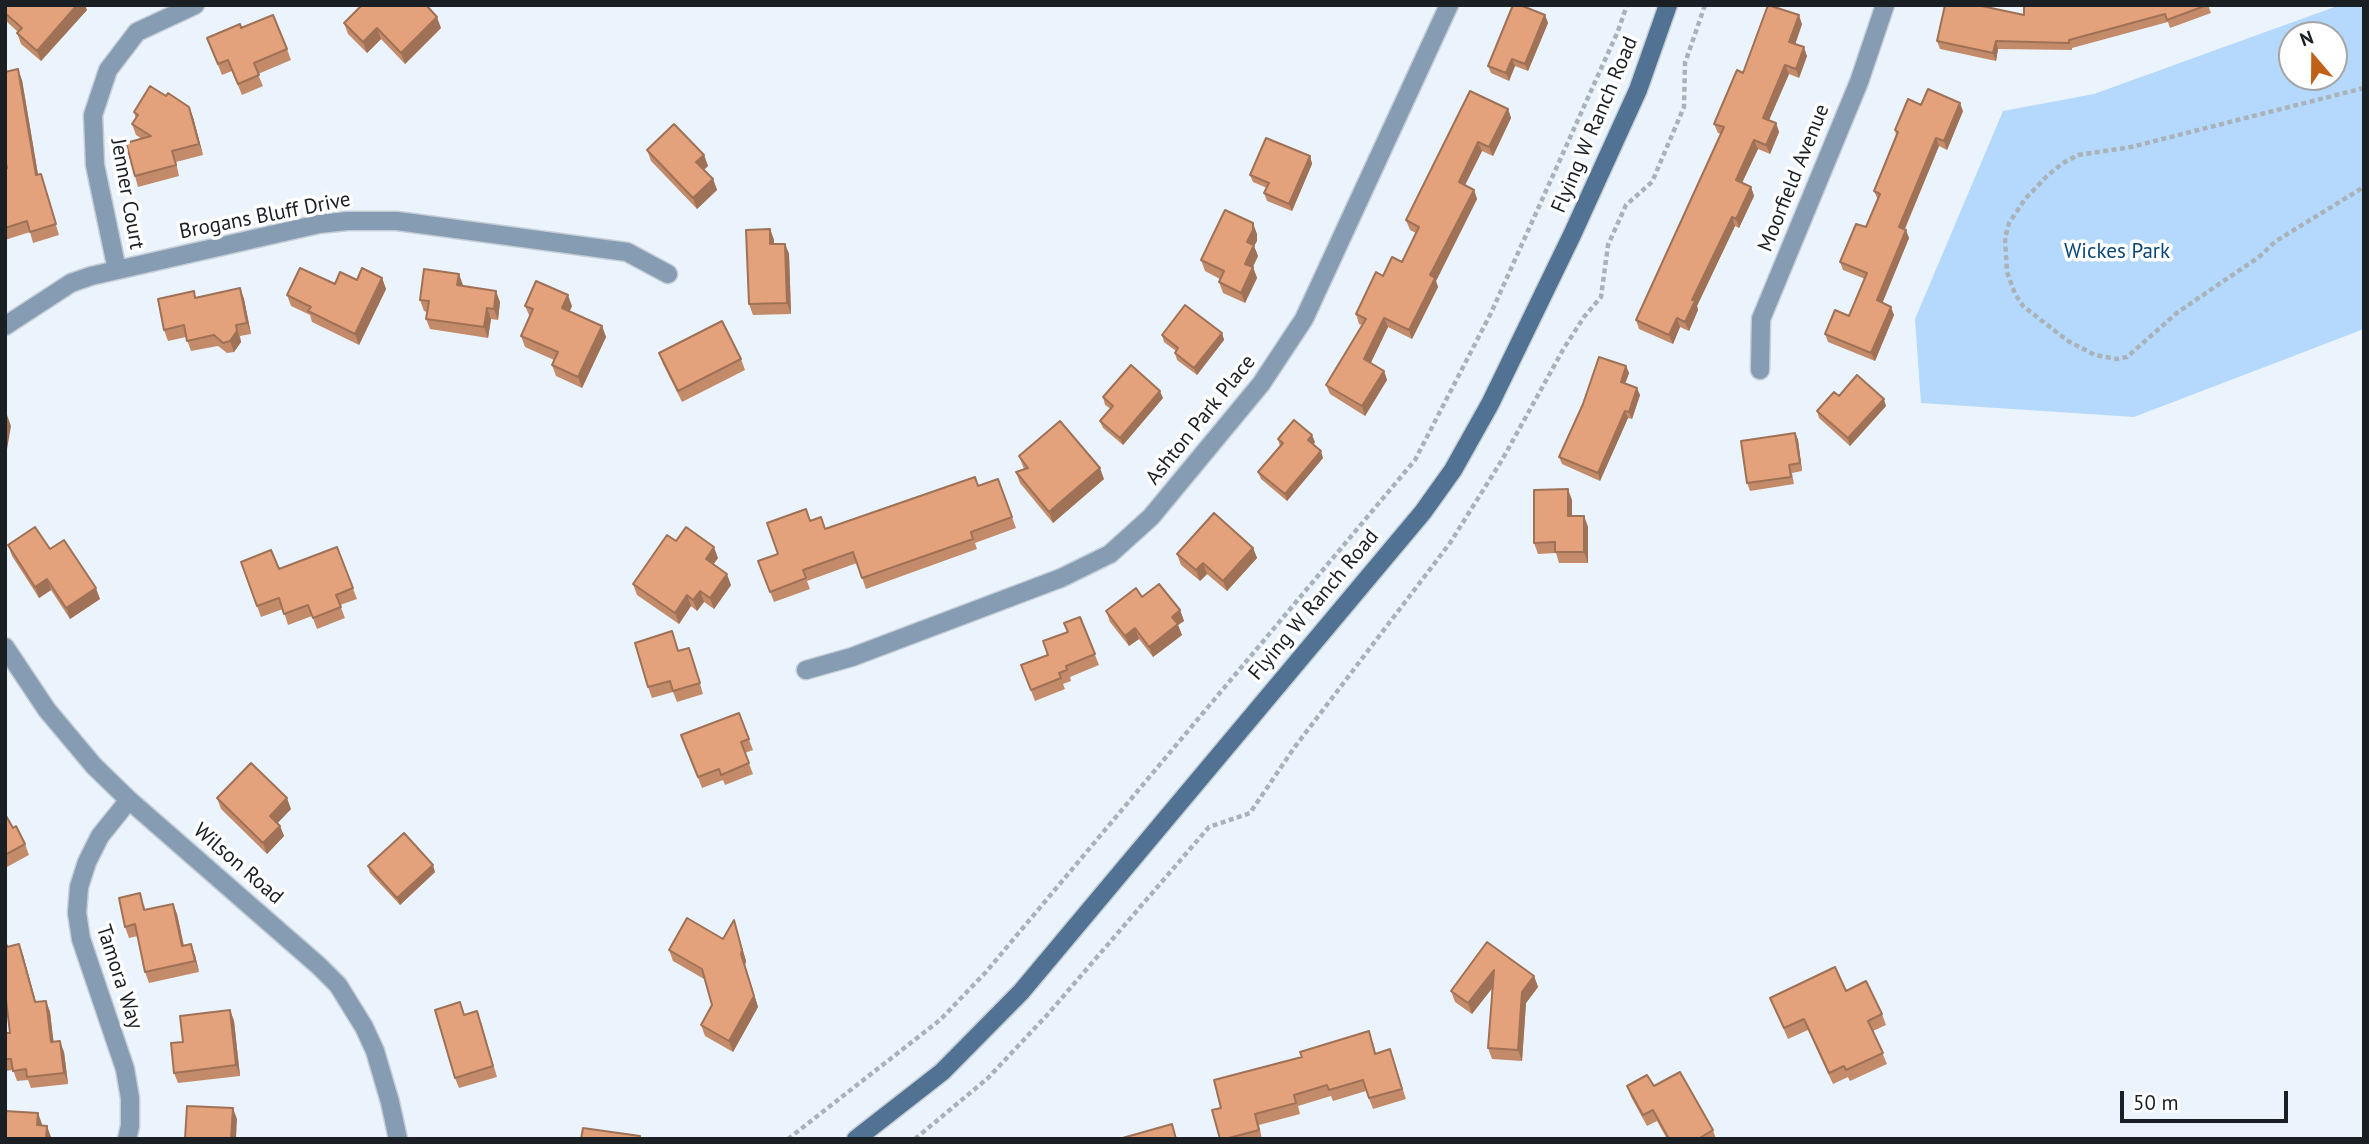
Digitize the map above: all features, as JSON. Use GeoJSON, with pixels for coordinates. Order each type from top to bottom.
{"type":"FeatureCollection","features":[{"type":"Feature","properties":{"kind":"street","name":"Jenner Court"},"geometry":{"type":"LineString","coordinates":[[117,270],[95,165],[93,115],[108,70],[137,32],[195,5]]}},
{"type":"Feature","properties":{"kind":"street","name":"Ashton Park Place"},"geometry":{"type":"LineString","coordinates":[[806,670],[852,657],[1061,578],[1110,554],[1151,517],[1261,384],[1304,319],[1449,5]]}},
{"type":"Feature","properties":{"kind":"street","name":"Flying W Ranch Road"},"geometry":{"type":"LineString","coordinates":[[856,1139],[942,1072],[1021,992],[1423,512],[1453,470],[1490,404],[1572,235],[1638,90],[1668,5]]}},
{"type":"Feature","properties":{"kind":"street","name":"Moorfield Avenue"},"geometry":{"type":"LineString","coordinates":[[1760,370],[1761,318],[1859,82],[1885,5]]}},
{"type":"Feature","properties":{"kind":"street","name":"Brogans Bluff Drive"},"geometry":{"type":"LineString","coordinates":[[5,326],[71,283],[319,224],[368,219],[627,252],[668,274]]}},
{"type":"Feature","properties":{"kind":"street","name":"Wilson Road"},"geometry":{"type":"LineString","coordinates":[[5,647],[69,739],[129,800],[338,985],[364,1027],[375,1051],[398,1139]]}},
{"type":"Feature","properties":{"kind":"street","name":"Tamora Way"},"geometry":{"type":"LineString","coordinates":[[127,1139],[130,1098],[125,1069],[80,939],[77,913],[79,887],[87,862],[100,836],[129,800]]}},
{"type":"Feature","properties":{"kind":"path"},"geometry":{"type":"LineString","coordinates":[[788,1139],[940,1020],[986,972],[1415,460],[1492,313],[1618,32],[1627,5]]}},
{"type":"Feature","properties":{"kind":"path"},"geometry":{"type":"LineString","coordinates":[[2364,88],[2145,144],[2078,155],[2047,176],[2025,199],[2009,223],[2005,238],[2007,272],[2015,294],[2023,306],[2067,341],[2095,355],[2117,359],[2127,357],[2178,312],[2277,242],[2364,187]]}},
{"type":"Feature","properties":{"kind":"green space","name":"Wickes Park"},"geometry":{"type":"Polygon","coordinates":[[[2340,5],[2364,5],[2364,329],[2134,417],[1921,403],[1915,319],[2003,111],[2094,94],[2278,27],[2278,91],[2348,91],[2348,21],[2296,21],[2340,5]]]}},
{"type":"Feature","properties":{"kind":"building"},"geometry":{"type":"Polygon","coordinates":[[[5,5],[77,5],[37,51],[17,33],[22,28],[5,13],[5,5]]]}},
{"type":"Feature","properties":{"kind":"building"},"geometry":{"type":"Polygon","coordinates":[[[362,5],[426,5],[437,17],[401,53],[377,28],[363,42],[344,23],[362,5]]]}},
{"type":"Feature","properties":{"kind":"building"},"geometry":{"type":"Polygon","coordinates":[[[1513,5],[1545,15],[1525,64],[1512,59],[1506,73],[1488,66],[1513,5]]]}},
{"type":"Feature","properties":{"kind":"building"},"geometry":{"type":"Polygon","coordinates":[[[1768,5],[1799,15],[1789,42],[1804,47],[1796,69],[1785,65],[1763,118],[1776,123],[1766,145],[1754,140],[1736,180],[1751,187],[1736,219],[1732,217],[1692,300],[1695,301],[1685,322],[1677,318],[1669,335],[1636,320],[1724,127],[1714,124],[1737,70],[1743,73],[1768,5]]]}},
{"type":"Feature","properties":{"kind":"building"},"geometry":{"type":"Polygon","coordinates":[[[1945,5],[1977,5],[2024,15],[2024,5],[2207,5],[2167,20],[2165,14],[2069,40],[2069,43],[1996,41],[1993,53],[1937,41],[1945,5]]]}},
{"type":"Feature","properties":{"kind":"building"},"geometry":{"type":"Polygon","coordinates":[[[273,15],[287,49],[254,63],[259,75],[238,84],[228,60],[218,64],[207,38],[240,24],[241,28],[273,15]]]}},
{"type":"Feature","properties":{"kind":"building"},"geometry":{"type":"Polygon","coordinates":[[[18,69],[36,175],[41,174],[56,224],[30,232],[27,221],[5,228],[5,72],[18,69]]]}},
{"type":"Feature","properties":{"kind":"building"},"geometry":{"type":"Polygon","coordinates":[[[150,86],[166,96],[168,93],[189,107],[199,144],[172,151],[176,165],[135,176],[126,143],[151,136],[132,124],[138,115],[134,112],[150,86]]]}},
{"type":"Feature","properties":{"kind":"building"},"geometry":{"type":"Polygon","coordinates":[[[1928,89],[1960,103],[1944,141],[1936,138],[1899,227],[1906,230],[1877,300],[1891,307],[1871,353],[1825,334],[1835,310],[1849,316],[1867,273],[1840,262],[1856,224],[1866,227],[1880,194],[1874,191],[1908,99],[1921,105],[1928,89]]]}},
{"type":"Feature","properties":{"kind":"building"},"geometry":{"type":"Polygon","coordinates":[[[1470,91],[1508,109],[1489,147],[1478,142],[1459,182],[1474,190],[1430,275],[1435,278],[1409,330],[1384,318],[1364,359],[1384,371],[1362,406],[1326,385],[1366,319],[1356,314],[1376,272],[1383,276],[1392,257],[1402,262],[1419,227],[1406,220],[1470,91]]]}},
{"type":"Feature","properties":{"kind":"building"},"geometry":{"type":"Polygon","coordinates":[[[674,124],[704,155],[696,162],[713,179],[693,198],[647,150],[674,124]]]}},
{"type":"Feature","properties":{"kind":"building"},"geometry":{"type":"Polygon","coordinates":[[[1266,138],[1310,156],[1289,204],[1264,193],[1269,183],[1250,175],[1266,138]]]}},
{"type":"Feature","properties":{"kind":"building"},"geometry":{"type":"Polygon","coordinates":[[[1225,210],[1253,223],[1253,230],[1247,242],[1254,245],[1245,264],[1253,267],[1241,293],[1219,282],[1224,271],[1201,260],[1225,210]]]}},
{"type":"Feature","properties":{"kind":"building"},"geometry":{"type":"Polygon","coordinates":[[[770,229],[770,244],[785,244],[787,303],[749,304],[746,230],[770,229]]]}},
{"type":"Feature","properties":{"kind":"building"},"geometry":{"type":"Polygon","coordinates":[[[300,268],[335,284],[340,272],[357,280],[362,268],[382,278],[355,334],[308,311],[311,307],[287,295],[300,268]]]}},
{"type":"Feature","properties":{"kind":"building"},"geometry":{"type":"Polygon","coordinates":[[[424,269],[459,274],[457,285],[496,291],[494,309],[487,308],[484,327],[426,319],[429,301],[420,300],[424,269]]]}},
{"type":"Feature","properties":{"kind":"building"},"geometry":{"type":"Polygon","coordinates":[[[536,281],[568,295],[562,308],[602,326],[578,377],[552,365],[558,352],[521,336],[533,309],[525,306],[536,281]]]}},
{"type":"Feature","properties":{"kind":"building"},"geometry":{"type":"Polygon","coordinates":[[[240,288],[247,323],[236,325],[237,331],[230,341],[223,343],[214,335],[187,341],[184,325],[164,330],[158,299],[194,291],[195,298],[240,288]]]}},
{"type":"Feature","properties":{"kind":"building"},"geometry":{"type":"Polygon","coordinates":[[[1185,305],[1222,333],[1194,368],[1175,353],[1178,348],[1162,335],[1185,305]]]}},
{"type":"Feature","properties":{"kind":"building"},"geometry":{"type":"Polygon","coordinates":[[[722,321],[741,359],[678,391],[659,353],[722,321]]]}},
{"type":"Feature","properties":{"kind":"building"},"geometry":{"type":"Polygon","coordinates":[[[1599,357],[1626,366],[1621,382],[1637,388],[1629,412],[1625,411],[1598,473],[1559,457],[1583,404],[1599,357]]]}},
{"type":"Feature","properties":{"kind":"building"},"geometry":{"type":"Polygon","coordinates":[[[1131,365],[1160,391],[1120,438],[1100,421],[1113,406],[1103,397],[1131,365]]]}},
{"type":"Feature","properties":{"kind":"building"},"geometry":{"type":"Polygon","coordinates":[[[1857,375],[1884,399],[1848,438],[1817,411],[1834,392],[1839,396],[1857,375]]]}},
{"type":"Feature","properties":{"kind":"building"},"geometry":{"type":"Polygon","coordinates":[[[1294,420],[1312,435],[1308,440],[1321,451],[1285,494],[1258,472],[1283,443],[1278,439],[1294,420]]]}},
{"type":"Feature","properties":{"kind":"building"},"geometry":{"type":"Polygon","coordinates":[[[1060,421],[1100,468],[1049,512],[1016,472],[1028,468],[1019,456],[1060,421]]]}},
{"type":"Feature","properties":{"kind":"building"},"geometry":{"type":"Polygon","coordinates":[[[1795,433],[1800,463],[1789,465],[1791,477],[1747,483],[1741,441],[1795,433]]]}},
{"type":"Feature","properties":{"kind":"building"},"geometry":{"type":"Polygon","coordinates":[[[975,477],[978,486],[998,479],[1012,517],[971,532],[973,539],[862,578],[853,552],[803,570],[806,578],[770,592],[758,561],[778,554],[767,523],[806,509],[810,521],[821,517],[825,529],[975,477]]]}},
{"type":"Feature","properties":{"kind":"building"},"geometry":{"type":"Polygon","coordinates":[[[1568,489],[1568,516],[1584,516],[1584,552],[1555,552],[1555,542],[1534,543],[1534,490],[1568,489]]]}},
{"type":"Feature","properties":{"kind":"building"},"geometry":{"type":"Polygon","coordinates":[[[1214,513],[1253,548],[1223,581],[1203,563],[1196,570],[1177,554],[1214,513]]]}},
{"type":"Feature","properties":{"kind":"building"},"geometry":{"type":"Polygon","coordinates":[[[35,527],[50,549],[64,540],[96,588],[66,608],[47,579],[35,587],[8,545],[35,527]]]}},
{"type":"Feature","properties":{"kind":"building"},"geometry":{"type":"Polygon","coordinates":[[[686,527],[714,547],[706,559],[727,574],[710,598],[700,591],[693,600],[687,595],[675,613],[633,584],[667,535],[676,541],[686,527]]]}},
{"type":"Feature","properties":{"kind":"building"},"geometry":{"type":"Polygon","coordinates":[[[337,547],[353,588],[336,595],[341,607],[313,618],[308,605],[284,614],[279,598],[257,606],[241,562],[271,550],[279,569],[337,547]]]}},
{"type":"Feature","properties":{"kind":"building"},"geometry":{"type":"Polygon","coordinates":[[[1159,584],[1180,610],[1172,617],[1178,624],[1149,647],[1135,628],[1125,636],[1106,611],[1136,588],[1142,597],[1159,584]]]}},
{"type":"Feature","properties":{"kind":"building"},"geometry":{"type":"Polygon","coordinates":[[[1080,617],[1095,654],[1066,666],[1067,670],[1059,673],[1061,678],[1031,690],[1021,665],[1048,655],[1043,641],[1068,632],[1064,623],[1080,617]]]}},
{"type":"Feature","properties":{"kind":"building"},"geometry":{"type":"Polygon","coordinates":[[[672,631],[678,651],[689,648],[700,683],[673,691],[670,681],[648,687],[635,643],[672,631]]]}},
{"type":"Feature","properties":{"kind":"building"},"geometry":{"type":"Polygon","coordinates":[[[739,713],[749,739],[741,742],[749,763],[721,775],[719,769],[698,777],[681,735],[739,713]]]}},
{"type":"Feature","properties":{"kind":"building"},"geometry":{"type":"Polygon","coordinates":[[[251,763],[287,798],[270,816],[280,826],[263,843],[217,798],[251,763]]]}},
{"type":"Feature","properties":{"kind":"building"},"geometry":{"type":"Polygon","coordinates":[[[5,814],[13,828],[16,826],[25,844],[5,855],[5,814]]]}},
{"type":"Feature","properties":{"kind":"building"},"geometry":{"type":"Polygon","coordinates":[[[404,833],[433,865],[397,898],[368,866],[404,833]]]}},
{"type":"Feature","properties":{"kind":"building"},"geometry":{"type":"Polygon","coordinates":[[[140,893],[144,910],[173,904],[182,946],[191,944],[195,961],[145,972],[135,924],[125,927],[119,898],[140,893]]]}},
{"type":"Feature","properties":{"kind":"building"},"geometry":{"type":"Polygon","coordinates":[[[687,918],[723,939],[734,920],[754,996],[729,1041],[701,1025],[712,1005],[702,969],[669,950],[687,918]]]}},
{"type":"Feature","properties":{"kind":"building"},"geometry":{"type":"Polygon","coordinates":[[[5,940],[7,947],[19,944],[35,1002],[46,1001],[51,1042],[60,1041],[64,1073],[27,1077],[26,1069],[13,1071],[11,1059],[5,1059],[5,1033],[10,1033],[5,991],[5,940]]]}},
{"type":"Feature","properties":{"kind":"building"},"geometry":{"type":"Polygon","coordinates":[[[1487,942],[1534,976],[1522,992],[1518,1050],[1488,1048],[1494,970],[1468,1003],[1451,991],[1487,942]]]}},
{"type":"Feature","properties":{"kind":"building"},"geometry":{"type":"Polygon","coordinates":[[[1835,967],[1846,991],[1866,981],[1882,1014],[1868,1021],[1883,1053],[1846,1070],[1844,1066],[1829,1073],[1804,1019],[1784,1028],[1770,998],[1835,967]]]}},
{"type":"Feature","properties":{"kind":"building"},"geometry":{"type":"Polygon","coordinates":[[[460,1002],[464,1015],[477,1011],[493,1066],[455,1078],[435,1010],[460,1002]]]}},
{"type":"Feature","properties":{"kind":"building"},"geometry":{"type":"Polygon","coordinates":[[[230,1010],[236,1065],[174,1073],[171,1043],[183,1042],[180,1016],[230,1010]]]}},
{"type":"Feature","properties":{"kind":"building"},"geometry":{"type":"Polygon","coordinates":[[[1369,1031],[1375,1054],[1390,1049],[1402,1089],[1369,1098],[1363,1080],[1329,1090],[1327,1085],[1294,1095],[1296,1103],[1255,1114],[1259,1130],[1220,1139],[1212,1110],[1221,1108],[1214,1080],[1302,1057],[1300,1052],[1369,1031]]]}},
{"type":"Feature","properties":{"kind":"building"},"geometry":{"type":"Polygon","coordinates":[[[1680,1072],[1713,1130],[1698,1139],[1669,1139],[1653,1110],[1643,1115],[1627,1086],[1647,1075],[1654,1086],[1680,1072]]]}},
{"type":"Feature","properties":{"kind":"building"},"geometry":{"type":"Polygon","coordinates":[[[187,1106],[233,1108],[231,1139],[185,1139],[187,1106]]]}},
{"type":"Feature","properties":{"kind":"building"},"geometry":{"type":"Polygon","coordinates":[[[5,1111],[38,1113],[37,1125],[47,1126],[46,1139],[5,1139],[5,1111]]]}},
{"type":"Feature","properties":{"kind":"building"},"geometry":{"type":"Polygon","coordinates":[[[1172,1124],[1176,1139],[1119,1139],[1172,1124]]]}},
{"type":"Feature","properties":{"kind":"building"},"geometry":{"type":"Polygon","coordinates":[[[583,1128],[640,1136],[640,1139],[581,1139],[583,1128]]]}}]}
